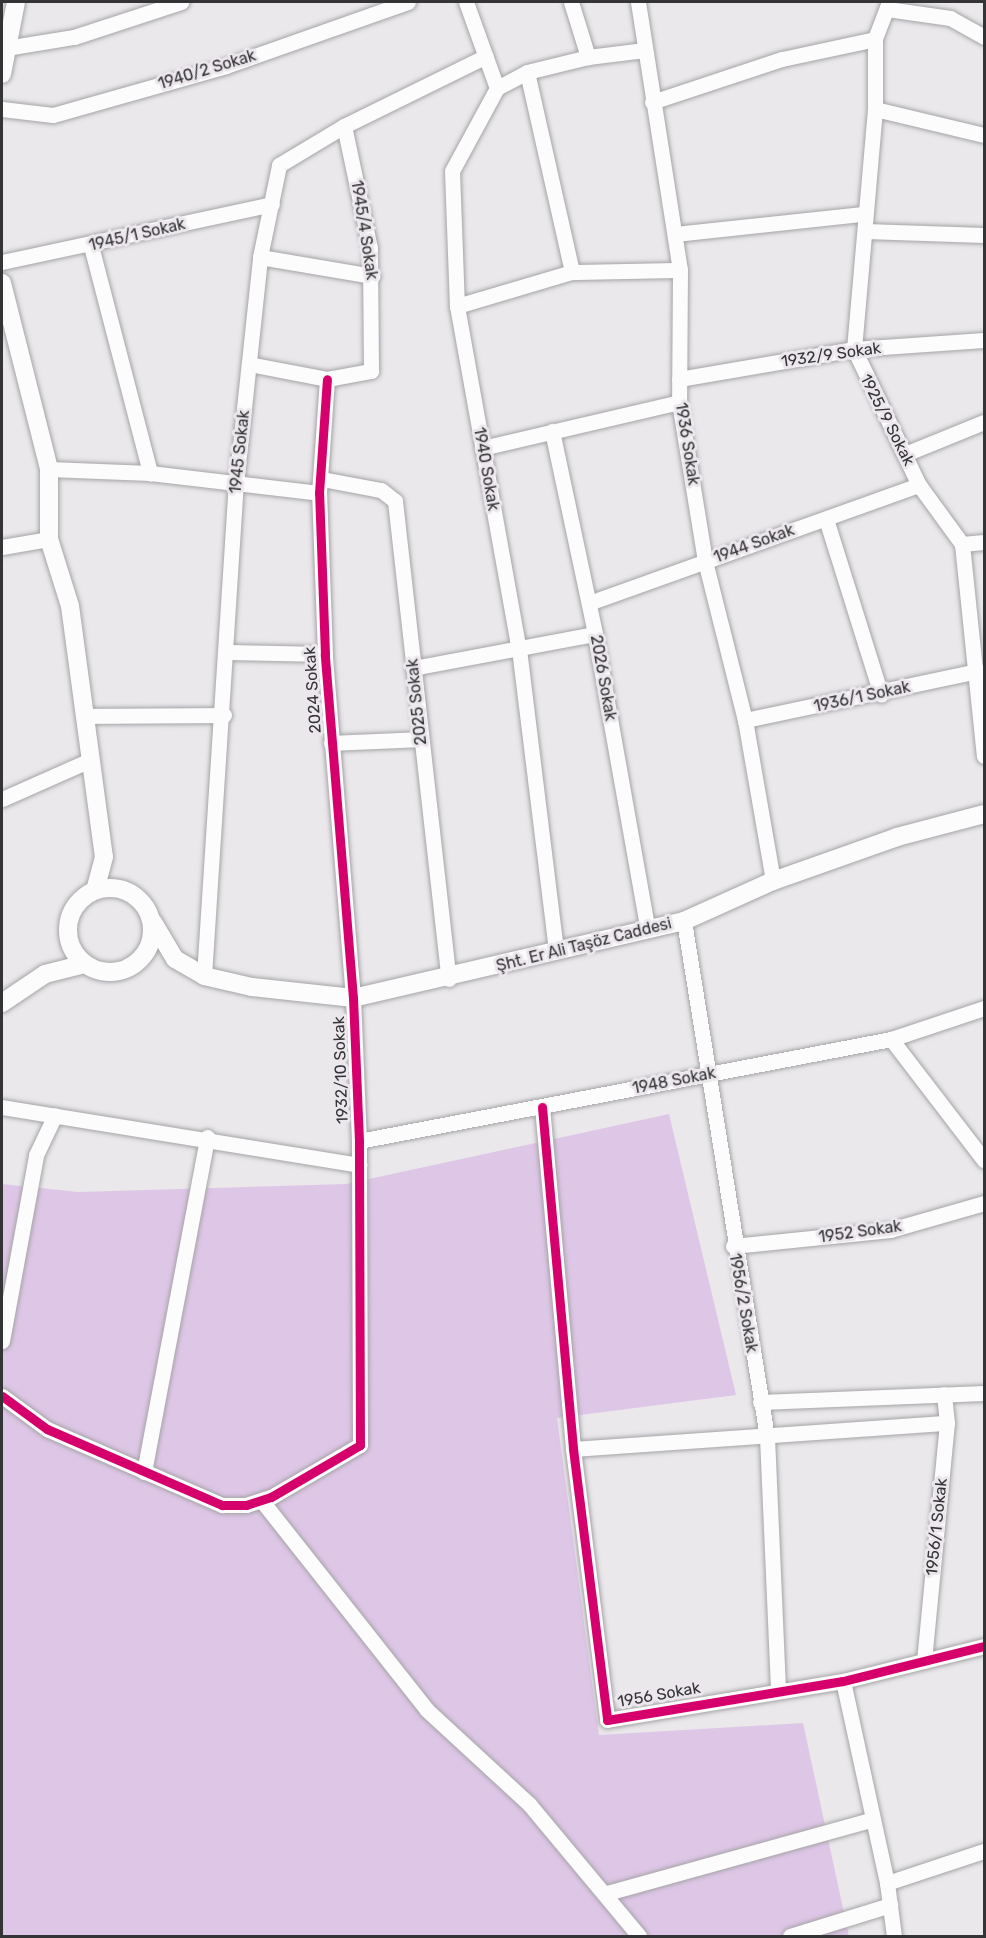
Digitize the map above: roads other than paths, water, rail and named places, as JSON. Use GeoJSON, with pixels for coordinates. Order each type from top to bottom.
{"type":"FeatureCollection","features":[{"type":"Feature","properties":{"kind":"street"},"geometry":{"type":"LineString","coordinates":[[2,74],[16,2]]}},
{"type":"Feature","properties":{"kind":"street"},"geometry":{"type":"LineString","coordinates":[[6,48],[74,37],[181,2]]}},
{"type":"Feature","properties":{"kind":"street","name":"1940/2 Sokak"},"geometry":{"type":"LineString","coordinates":[[2,109],[53,115],[226,66],[408,2]]}},
{"type":"Feature","properties":{"kind":"street"},"geometry":{"type":"LineString","coordinates":[[466,2],[497,88],[527,72],[588,57],[645,50]]}},
{"type":"Feature","properties":{"kind":"street"},"geometry":{"type":"LineString","coordinates":[[571,2],[588,57]]}},
{"type":"Feature","properties":{"kind":"street","name":"1936 Sokak"},"geometry":{"type":"LineString","coordinates":[[638,2],[680,270],[679,402],[705,561],[745,720],[773,881]]}},
{"type":"Feature","properties":{"kind":"street"},"geometry":{"type":"LineString","coordinates":[[888,5],[950,18],[984,37]]}},
{"type":"Feature","properties":{"kind":"street","name":"1925/9 Sokak"},"geometry":{"type":"LineString","coordinates":[[888,5],[875,39],[875,109],[863,214],[865,231],[854,350],[879,410],[920,485],[962,544],[978,671],[984,756]]}},
{"type":"Feature","properties":{"kind":"street"},"geometry":{"type":"LineString","coordinates":[[652,102],[782,59],[875,39]]}},
{"type":"Feature","properties":{"kind":"street","name":"1945 Sokak"},"geometry":{"type":"LineString","coordinates":[[204,976],[224,715],[236,483],[260,257],[279,165],[344,126],[486,56]]}},
{"type":"Feature","properties":{"kind":"street"},"geometry":{"type":"LineString","coordinates":[[527,72],[572,272]]}},
{"type":"Feature","properties":{"kind":"street","name":"1940 Sokak"},"geometry":{"type":"LineString","coordinates":[[497,88],[452,171],[458,306],[519,649],[556,950]]}},
{"type":"Feature","properties":{"kind":"street"},"geometry":{"type":"LineString","coordinates":[[875,109],[984,135]]}},
{"type":"Feature","properties":{"kind":"street","name":"1945/4 Sokak"},"geometry":{"type":"LineString","coordinates":[[327,379],[372,371],[372,276],[344,126]]}},
{"type":"Feature","properties":{"kind":"street","name":"1945/1 Sokak"},"geometry":{"type":"LineString","coordinates":[[2,262],[91,246],[272,204]]}},
{"type":"Feature","properties":{"kind":"street"},"geometry":{"type":"LineString","coordinates":[[675,234],[863,214]]}},
{"type":"Feature","properties":{"kind":"street"},"geometry":{"type":"LineString","coordinates":[[865,231],[984,235]]}},
{"type":"Feature","properties":{"kind":"street"},"geometry":{"type":"LineString","coordinates":[[91,246],[150,473]]}},
{"type":"Feature","properties":{"kind":"street"},"geometry":{"type":"LineString","coordinates":[[260,257],[372,276]]}},
{"type":"Feature","properties":{"kind":"street"},"geometry":{"type":"LineString","coordinates":[[458,306],[572,272],[680,270]]}},
{"type":"Feature","properties":{"kind":"street"},"geometry":{"type":"LineString","coordinates":[[2,283],[49,469],[49,539],[70,606],[83,716],[104,857],[95,890],[72,913],[70,945],[45,974],[2,1003]]}},
{"type":"Feature","properties":{"kind":"street","name":"1932/9 Sokak"},"geometry":{"type":"LineString","coordinates":[[679,379],[854,350],[984,340]]}},
{"type":"Feature","properties":{"kind":"street"},"geometry":{"type":"LineString","coordinates":[[249,364],[327,379]]}},
{"type":"Feature","properties":{"kind":"street","name":"2024 Sokak"},"geometry":{"type":"LineString","coordinates":[[327,379],[321,486],[325,654],[353,998]]}},
{"type":"Feature","properties":{"kind":"street"},"geometry":{"type":"LineString","coordinates":[[482,448],[679,402]]}},
{"type":"Feature","properties":{"kind":"street"},"geometry":{"type":"LineString","coordinates":[[905,454],[984,422]]}},
{"type":"Feature","properties":{"kind":"street","name":"2026 Sokak"},"geometry":{"type":"LineString","coordinates":[[552,430],[595,634],[647,926]]}},
{"type":"Feature","properties":{"kind":"street","name":"2025 Sokak"},"geometry":{"type":"LineString","coordinates":[[49,469],[150,473],[236,483],[381,490],[395,501],[449,979]]}},
{"type":"Feature","properties":{"kind":"street","name":"1944 Sokak"},"geometry":{"type":"LineString","coordinates":[[589,603],[920,485]]}},
{"type":"Feature","properties":{"kind":"street"},"geometry":{"type":"LineString","coordinates":[[826,519],[881,694]]}},
{"type":"Feature","properties":{"kind":"street"},"geometry":{"type":"LineString","coordinates":[[2,547],[49,539]]}},
{"type":"Feature","properties":{"kind":"street"},"geometry":{"type":"LineString","coordinates":[[962,544],[984,542]]}},
{"type":"Feature","properties":{"kind":"street"},"geometry":{"type":"LineString","coordinates":[[413,668],[595,634]]}},
{"type":"Feature","properties":{"kind":"street"},"geometry":{"type":"LineString","coordinates":[[228,652],[325,654]]}},
{"type":"Feature","properties":{"kind":"street","name":"1936/1 Sokak"},"geometry":{"type":"LineString","coordinates":[[745,720],[881,694],[978,671]]}},
{"type":"Feature","properties":{"kind":"street"},"geometry":{"type":"LineString","coordinates":[[83,716],[224,715]]}},
{"type":"Feature","properties":{"kind":"street"},"geometry":{"type":"LineString","coordinates":[[331,743],[421,739]]}},
{"type":"Feature","properties":{"kind":"street"},"geometry":{"type":"LineString","coordinates":[[2,800],[90,760]]}},
{"type":"Feature","properties":{"kind":"street","name":"Şht. Er Ali Taşöz Caddesi"},"geometry":{"type":"LineString","coordinates":[[174,959],[204,976],[252,987],[353,998],[449,979],[647,926],[684,921],[773,881],[897,837],[984,814]]}},
{"type":"Feature","properties":{"kind":"street"},"geometry":{"type":"LineString","coordinates":[[70,945],[85,964],[107,973],[140,962],[174,959],[153,922],[104,857]]}},
{"type":"Feature","properties":{"kind":"street"},"geometry":{"type":"LineString","coordinates":[[95,890],[120,888],[133,893]]}},
{"type":"Feature","properties":{"kind":"street","name":"1956/2 Sokak"},"geometry":{"type":"LineString","coordinates":[[684,921],[733,1246],[766,1437],[778,1688]]}},
{"type":"Feature","properties":{"kind":"street"},"geometry":{"type":"LineString","coordinates":[[140,962],[147,952],[153,922]]}},
{"type":"Feature","properties":{"kind":"street"},"geometry":{"type":"LineString","coordinates":[[45,974],[85,964]]}},
{"type":"Feature","properties":{"kind":"street","name":"1932/10 Sokak"},"geometry":{"type":"LineString","coordinates":[[262,1501],[360,1445],[359,1141],[353,998]]}},
{"type":"Feature","properties":{"kind":"street","name":"1948 Sokak"},"geometry":{"type":"LineString","coordinates":[[359,1141],[891,1039],[984,1008]]}},
{"type":"Feature","properties":{"kind":"street"},"geometry":{"type":"LineString","coordinates":[[891,1039],[984,1160]]}},
{"type":"Feature","properties":{"kind":"street"},"geometry":{"type":"LineString","coordinates":[[2,1107],[207,1137],[359,1165]]}},
{"type":"Feature","properties":{"kind":"street"},"geometry":{"type":"LineString","coordinates":[[542,1107],[573,1449],[947,1423]]}},
{"type":"Feature","properties":{"kind":"street"},"geometry":{"type":"LineString","coordinates":[[2,1341],[36,1155],[55,1115]]}},
{"type":"Feature","properties":{"kind":"street"},"geometry":{"type":"LineString","coordinates":[[144,1472],[207,1137]]}},
{"type":"Feature","properties":{"kind":"street","name":"1952 Sokak"},"geometry":{"type":"LineString","coordinates":[[733,1246],[890,1230],[984,1203]]}},
{"type":"Feature","properties":{"kind":"street"},"geometry":{"type":"LineString","coordinates":[[760,1402],[984,1393]]}},
{"type":"Feature","properties":{"kind":"street","name":"1956/1 Sokak"},"geometry":{"type":"LineString","coordinates":[[924,1661],[947,1423],[944,1394]]}},
{"type":"Feature","properties":{"kind":"street"},"geometry":{"type":"LineString","coordinates":[[2,1396],[47,1429],[211,1503],[233,1506],[262,1501],[427,1710],[529,1804],[608,1893],[639,1936]]}},
{"type":"Feature","properties":{"kind":"street","name":"1956 Sokak"},"geometry":{"type":"LineString","coordinates":[[573,1449],[607,1720],[778,1688],[843,1681],[984,1646]]}},
{"type":"Feature","properties":{"kind":"street"},"geometry":{"type":"LineString","coordinates":[[843,1681],[887,1883],[894,1936]]}},
{"type":"Feature","properties":{"kind":"street"},"geometry":{"type":"LineString","coordinates":[[608,1893],[873,1819]]}},
{"type":"Feature","properties":{"kind":"street"},"geometry":{"type":"LineString","coordinates":[[887,1883],[984,1851]]}},
{"type":"Feature","properties":{"kind":"street"},"geometry":{"type":"LineString","coordinates":[[790,1936],[890,1905]]}}]}
